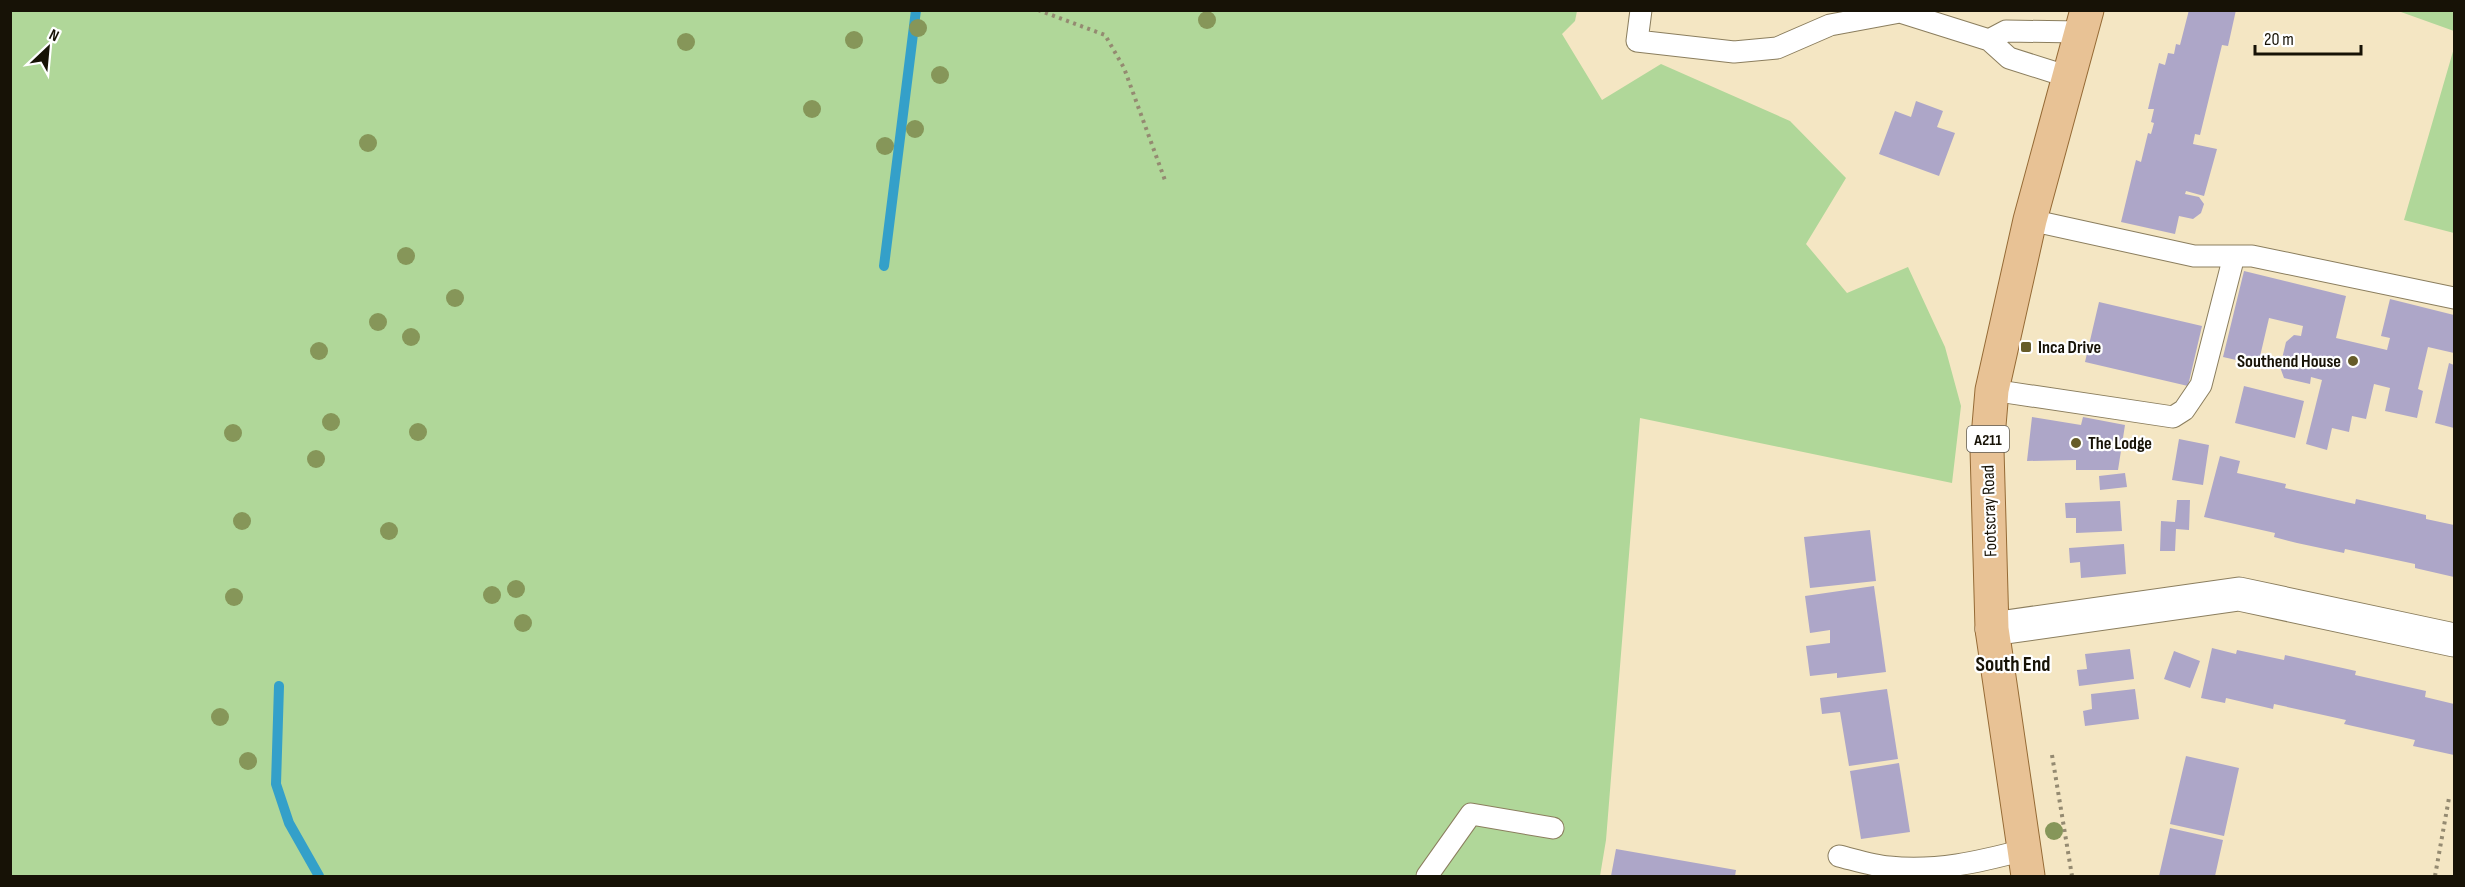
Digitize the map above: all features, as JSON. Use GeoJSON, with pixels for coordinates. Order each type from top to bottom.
{"type":"FeatureCollection","features":[{"type":"Feature","properties":{"kind":"main road","name":"Footscray Road"},"geometry":{"type":"LineString","coordinates":[[2026,863],[1992,629],[1987,449],[1992,390],[2030,220],[2084,21]]}},
{"type":"Feature","properties":{"kind":"street"},"geometry":{"type":"LineString","coordinates":[[1992,629],[2239,594],[2454,640]]}},
{"type":"Feature","properties":{"kind":"lane"},"geometry":{"type":"LineString","coordinates":[[1641,10],[1637,41],[1734,52],[1777,48],[1830,25],[1900,12],[1989,40],[2009,58],[2069,76]]}},
{"type":"Feature","properties":{"kind":"lane"},"geometry":{"type":"LineString","coordinates":[[1989,40],[2006,31],[2084,21]]}},
{"type":"Feature","properties":{"kind":"lane"},"geometry":{"type":"LineString","coordinates":[[2030,220],[2194,256],[2252,256],[2454,298]]}},
{"type":"Feature","properties":{"kind":"lane"},"geometry":{"type":"LineString","coordinates":[[1992,390],[2173,417],[2184,410],[2201,386],[2234,256]]}},
{"type":"Feature","properties":{"kind":"lane"},"geometry":{"type":"LineString","coordinates":[[1427,876],[1470,814],[1553,828]]}},
{"type":"Feature","properties":{"kind":"lane"},"geometry":{"type":"LineString","coordinates":[[1839,856],[1887,867],[1926,869],[1978,862],[2026,863]]}},
{"type":"Feature","properties":{"kind":"path"},"geometry":{"type":"LineString","coordinates":[[1038,10],[1105,35],[1124,68],[1166,183]]}},
{"type":"Feature","properties":{"kind":"path"},"geometry":{"type":"LineString","coordinates":[[2052,755],[2072,876]]}},
{"type":"Feature","properties":{"kind":"path"},"geometry":{"type":"LineString","coordinates":[[2434,876],[2449,798]]}},
{"type":"Feature","properties":{"kind":"green space"},"geometry":{"type":"Polygon","coordinates":[[[10,11],[1577,11],[1575,21],[1562,34],[1602,100],[1661,64],[1790,121],[1846,178],[1806,244],[1847,293],[1908,267],[1945,347],[1961,406],[1952,483],[1640,418],[1606,840],[1600,876],[11,876],[10,11]]]}},
{"type":"Feature","properties":{"kind":"green space"},"geometry":{"type":"Polygon","coordinates":[[[2454,11],[2454,31],[2401,12],[2454,11]]]}},
{"type":"Feature","properties":{"kind":"green space"},"geometry":{"type":"Polygon","coordinates":[[[2454,48],[2454,233],[2404,220],[2454,48]]]}},
{"type":"Feature","properties":{"kind":"building"},"geometry":{"type":"Polygon","coordinates":[[[2189,10],[2236,10],[2228,46],[2222,45],[2200,135],[2195,134],[2193,144],[2217,149],[2204,196],[2186,191],[2185,194],[2199,197],[2204,204],[2201,213],[2193,219],[2179,216],[2175,234],[2121,222],[2136,160],[2141,162],[2148,133],[2151,134],[2154,123],[2151,122],[2154,109],[2148,109],[2159,63],[2165,65],[2168,53],[2174,54],[2176,44],[2180,45],[2189,10]]]}},
{"type":"Feature","properties":{"kind":"building"},"geometry":{"type":"Polygon","coordinates":[[[1916,101],[1943,111],[1937,127],[1955,133],[1939,176],[1879,154],[1895,111],[1911,117],[1916,101]]]}},
{"type":"Feature","properties":{"kind":"building","name":"Southend House"},"geometry":{"type":"Polygon","coordinates":[[[2244,271],[2346,296],[2336,338],[2387,350],[2390,338],[2381,336],[2390,299],[2454,315],[2454,353],[2428,347],[2418,389],[2423,391],[2417,418],[2385,411],[2390,388],[2374,384],[2366,419],[2352,416],[2349,432],[2332,428],[2327,450],[2306,444],[2322,380],[2311,377],[2310,384],[2284,378],[2280,367],[2286,342],[2294,335],[2301,336],[2303,326],[2269,318],[2258,365],[2223,357],[2244,271]]]}},
{"type":"Feature","properties":{"kind":"building"},"geometry":{"type":"Polygon","coordinates":[[[2099,302],[2202,326],[2188,386],[2085,362],[2099,302]]]}},
{"type":"Feature","properties":{"kind":"building"},"geometry":{"type":"Polygon","coordinates":[[[2449,363],[2454,365],[2454,428],[2435,423],[2449,363]]]}},
{"type":"Feature","properties":{"kind":"building"},"geometry":{"type":"Polygon","coordinates":[[[2244,386],[2304,401],[2295,438],[2235,423],[2244,386]]]}},
{"type":"Feature","properties":{"kind":"building","name":"The Lodge"},"geometry":{"type":"Polygon","coordinates":[[[2032,417],[2081,425],[2083,417],[2125,425],[2118,470],[2076,470],[2076,460],[2027,461],[2032,417]]]}},
{"type":"Feature","properties":{"kind":"building"},"geometry":{"type":"Polygon","coordinates":[[[2179,439],[2209,445],[2203,485],[2172,480],[2179,439]]]}},
{"type":"Feature","properties":{"kind":"building"},"geometry":{"type":"Polygon","coordinates":[[[2220,456],[2240,461],[2237,473],[2286,484],[2285,488],[2355,504],[2356,499],[2426,515],[2426,519],[2454,525],[2454,577],[2415,568],[2415,564],[2345,549],[2344,553],[2297,543],[2274,537],[2275,533],[2204,517],[2220,456]]]}},
{"type":"Feature","properties":{"kind":"building"},"geometry":{"type":"Polygon","coordinates":[[[2125,473],[2127,487],[2100,490],[2099,476],[2125,473]]]}},
{"type":"Feature","properties":{"kind":"building"},"geometry":{"type":"Polygon","coordinates":[[[2177,500],[2190,500],[2189,530],[2176,529],[2175,551],[2160,551],[2161,521],[2175,522],[2177,500]]]}},
{"type":"Feature","properties":{"kind":"building"},"geometry":{"type":"Polygon","coordinates":[[[2120,501],[2122,531],[2076,533],[2076,518],[2066,518],[2065,503],[2120,501]]]}},
{"type":"Feature","properties":{"kind":"building"},"geometry":{"type":"Polygon","coordinates":[[[1870,530],[1876,581],[1810,588],[1804,537],[1870,530]]]}},
{"type":"Feature","properties":{"kind":"building"},"geometry":{"type":"Polygon","coordinates":[[[2124,544],[2126,574],[2081,578],[2080,562],[2070,563],[2069,548],[2124,544]]]}},
{"type":"Feature","properties":{"kind":"building"},"geometry":{"type":"Polygon","coordinates":[[[1874,586],[1886,672],[1837,678],[1837,673],[1810,676],[1806,646],[1830,643],[1830,630],[1810,633],[1805,596],[1874,586]]]}},
{"type":"Feature","properties":{"kind":"building"},"geometry":{"type":"Polygon","coordinates":[[[2212,648],[2236,654],[2237,650],[2284,660],[2285,655],[2356,671],[2355,675],[2426,691],[2425,697],[2454,704],[2454,755],[2413,746],[2415,740],[2344,724],[2346,720],[2274,704],[2273,709],[2226,698],[2225,703],[2201,698],[2212,648]]]}},
{"type":"Feature","properties":{"kind":"building"},"geometry":{"type":"Polygon","coordinates":[[[2130,649],[2134,679],[2079,686],[2077,670],[2087,669],[2085,654],[2130,649]]]}},
{"type":"Feature","properties":{"kind":"building"},"geometry":{"type":"Polygon","coordinates":[[[2174,651],[2200,661],[2190,688],[2164,679],[2174,651]]]}},
{"type":"Feature","properties":{"kind":"building"},"geometry":{"type":"Polygon","coordinates":[[[1887,689],[1898,759],[1849,766],[1840,712],[1822,714],[1820,698],[1887,689]]]}},
{"type":"Feature","properties":{"kind":"building"},"geometry":{"type":"Polygon","coordinates":[[[2135,689],[2139,719],[2085,726],[2083,711],[2092,709],[2091,694],[2135,689]]]}},
{"type":"Feature","properties":{"kind":"building"},"geometry":{"type":"Polygon","coordinates":[[[2186,756],[2239,768],[2224,836],[2170,824],[2186,756]]]}},
{"type":"Feature","properties":{"kind":"building"},"geometry":{"type":"Polygon","coordinates":[[[1899,763],[1910,832],[1861,839],[1850,771],[1899,763]]]}},
{"type":"Feature","properties":{"kind":"building"},"geometry":{"type":"Polygon","coordinates":[[[2170,828],[2223,840],[2215,876],[2159,876],[2170,828]]]}},
{"type":"Feature","properties":{"kind":"building"},"geometry":{"type":"Polygon","coordinates":[[[1616,849],[1736,870],[1735,876],[1611,876],[1616,849]]]}},
{"type":"Feature","properties":{"kind":"waterway"},"geometry":{"type":"LineString","coordinates":[[884,266],[916,10]]}},
{"type":"Feature","properties":{"kind":"waterway"},"geometry":{"type":"LineString","coordinates":[[279,686],[276,784],[289,823],[319,876]]}},
{"type":"Feature","properties":{"kind":"place","name":"Inca Drive"},"geometry":{"type":"Point","coordinates":[2026,347]}},
{"type":"Feature","properties":{"kind":"place","name":"Southend House"},"geometry":{"type":"Point","coordinates":[2353,361]}},
{"type":"Feature","properties":{"kind":"place","name":"The Lodge"},"geometry":{"type":"Point","coordinates":[2076,443]}},
{"type":"Feature","properties":{"kind":"district","name":"South End"},"geometry":{"type":"Point","coordinates":[2013,664]}}]}
